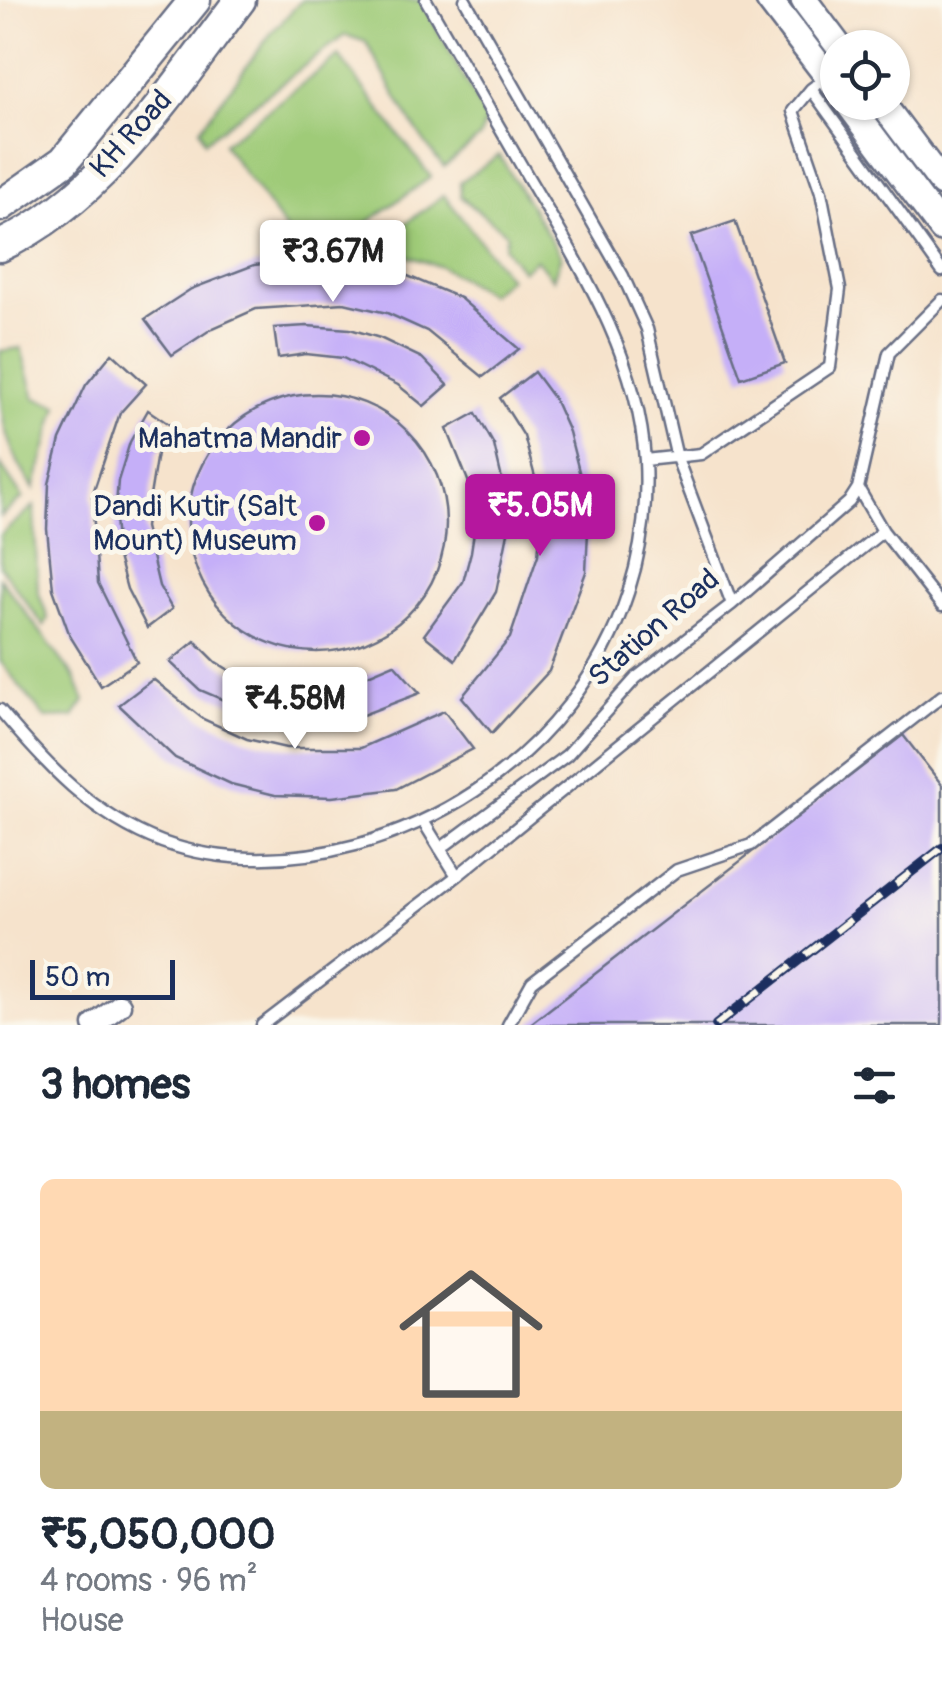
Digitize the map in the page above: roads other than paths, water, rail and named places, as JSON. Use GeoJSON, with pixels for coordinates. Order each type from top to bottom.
{"type":"FeatureCollection","features":[{"type":"Feature","properties":{"kind":"main road","name":"KH Road"},"geometry":{"type":"LineString","coordinates":[[0,206],[64,161],[195,0]]}},
{"type":"Feature","properties":{"kind":"main road","name":"KH Road"},"geometry":{"type":"LineString","coordinates":[[0,246],[61,206],[116,158],[240,0]]}},
{"type":"Feature","properties":{"kind":"street"},"geometry":{"type":"LineString","coordinates":[[769,0],[820,76]]}},
{"type":"Feature","properties":{"kind":"street"},"geometry":{"type":"LineString","coordinates":[[804,0],[826,30]]}},
{"type":"Feature","properties":{"kind":"street"},"geometry":{"type":"LineString","coordinates":[[860,120],[942,229]]}},
{"type":"Feature","properties":{"kind":"street"},"geometry":{"type":"LineString","coordinates":[[895,120],[942,183]]}},
{"type":"Feature","properties":{"kind":"street"},"geometry":{"type":"LineString","coordinates":[[94,1025],[120,1004]]}},
{"type":"Feature","properties":{"kind":"lane"},"geometry":{"type":"LineString","coordinates":[[0,710],[76,794],[163,842],[220,856],[278,858],[332,852],[423,822],[478,791],[535,747],[602,658],[636,563],[643,520],[645,460],[633,393],[606,318],[426,0]]}},
{"type":"Feature","properties":{"kind":"lane"},"geometry":{"type":"LineString","coordinates":[[465,0],[624,276],[647,329],[677,458],[732,604]]}},
{"type":"Feature","properties":{"kind":"lane"},"geometry":{"type":"LineString","coordinates":[[645,460],[701,454],[830,368],[840,289],[821,192],[792,112],[820,88]]}},
{"type":"Feature","properties":{"kind":"lane"},"geometry":{"type":"LineString","coordinates":[[848,120],[942,271]]}},
{"type":"Feature","properties":{"kind":"lane","name":"Station Road"},"geometry":{"type":"LineString","coordinates":[[440,850],[559,762],[636,678],[732,604],[830,520],[858,488],[890,353],[942,300]]}},
{"type":"Feature","properties":{"kind":"lane"},"geometry":{"type":"LineString","coordinates":[[858,488],[882,531],[942,606]]}},
{"type":"Feature","properties":{"kind":"lane"},"geometry":{"type":"LineString","coordinates":[[262,1025],[457,876],[882,531]]}},
{"type":"Feature","properties":{"kind":"lane"},"geometry":{"type":"LineString","coordinates":[[508,1025],[532,982],[677,870],[752,845],[942,696]]}},
{"type":"Feature","properties":{"kind":"lane"},"geometry":{"type":"LineString","coordinates":[[423,822],[457,876]]}},
{"type":"Feature","properties":{"kind":"railway"},"geometry":{"type":"LineString","coordinates":[[716,1025],[942,848]]}},
{"type":"Feature","properties":{"kind":"place","name":"Mahatma Mandir"},"geometry":{"type":"Point","coordinates":[362,438]}},
{"type":"Feature","properties":{"kind":"place","name":"Dandi Kutir (Salt Mount) Museum"},"geometry":{"type":"Point","coordinates":[317,523]}}]}
